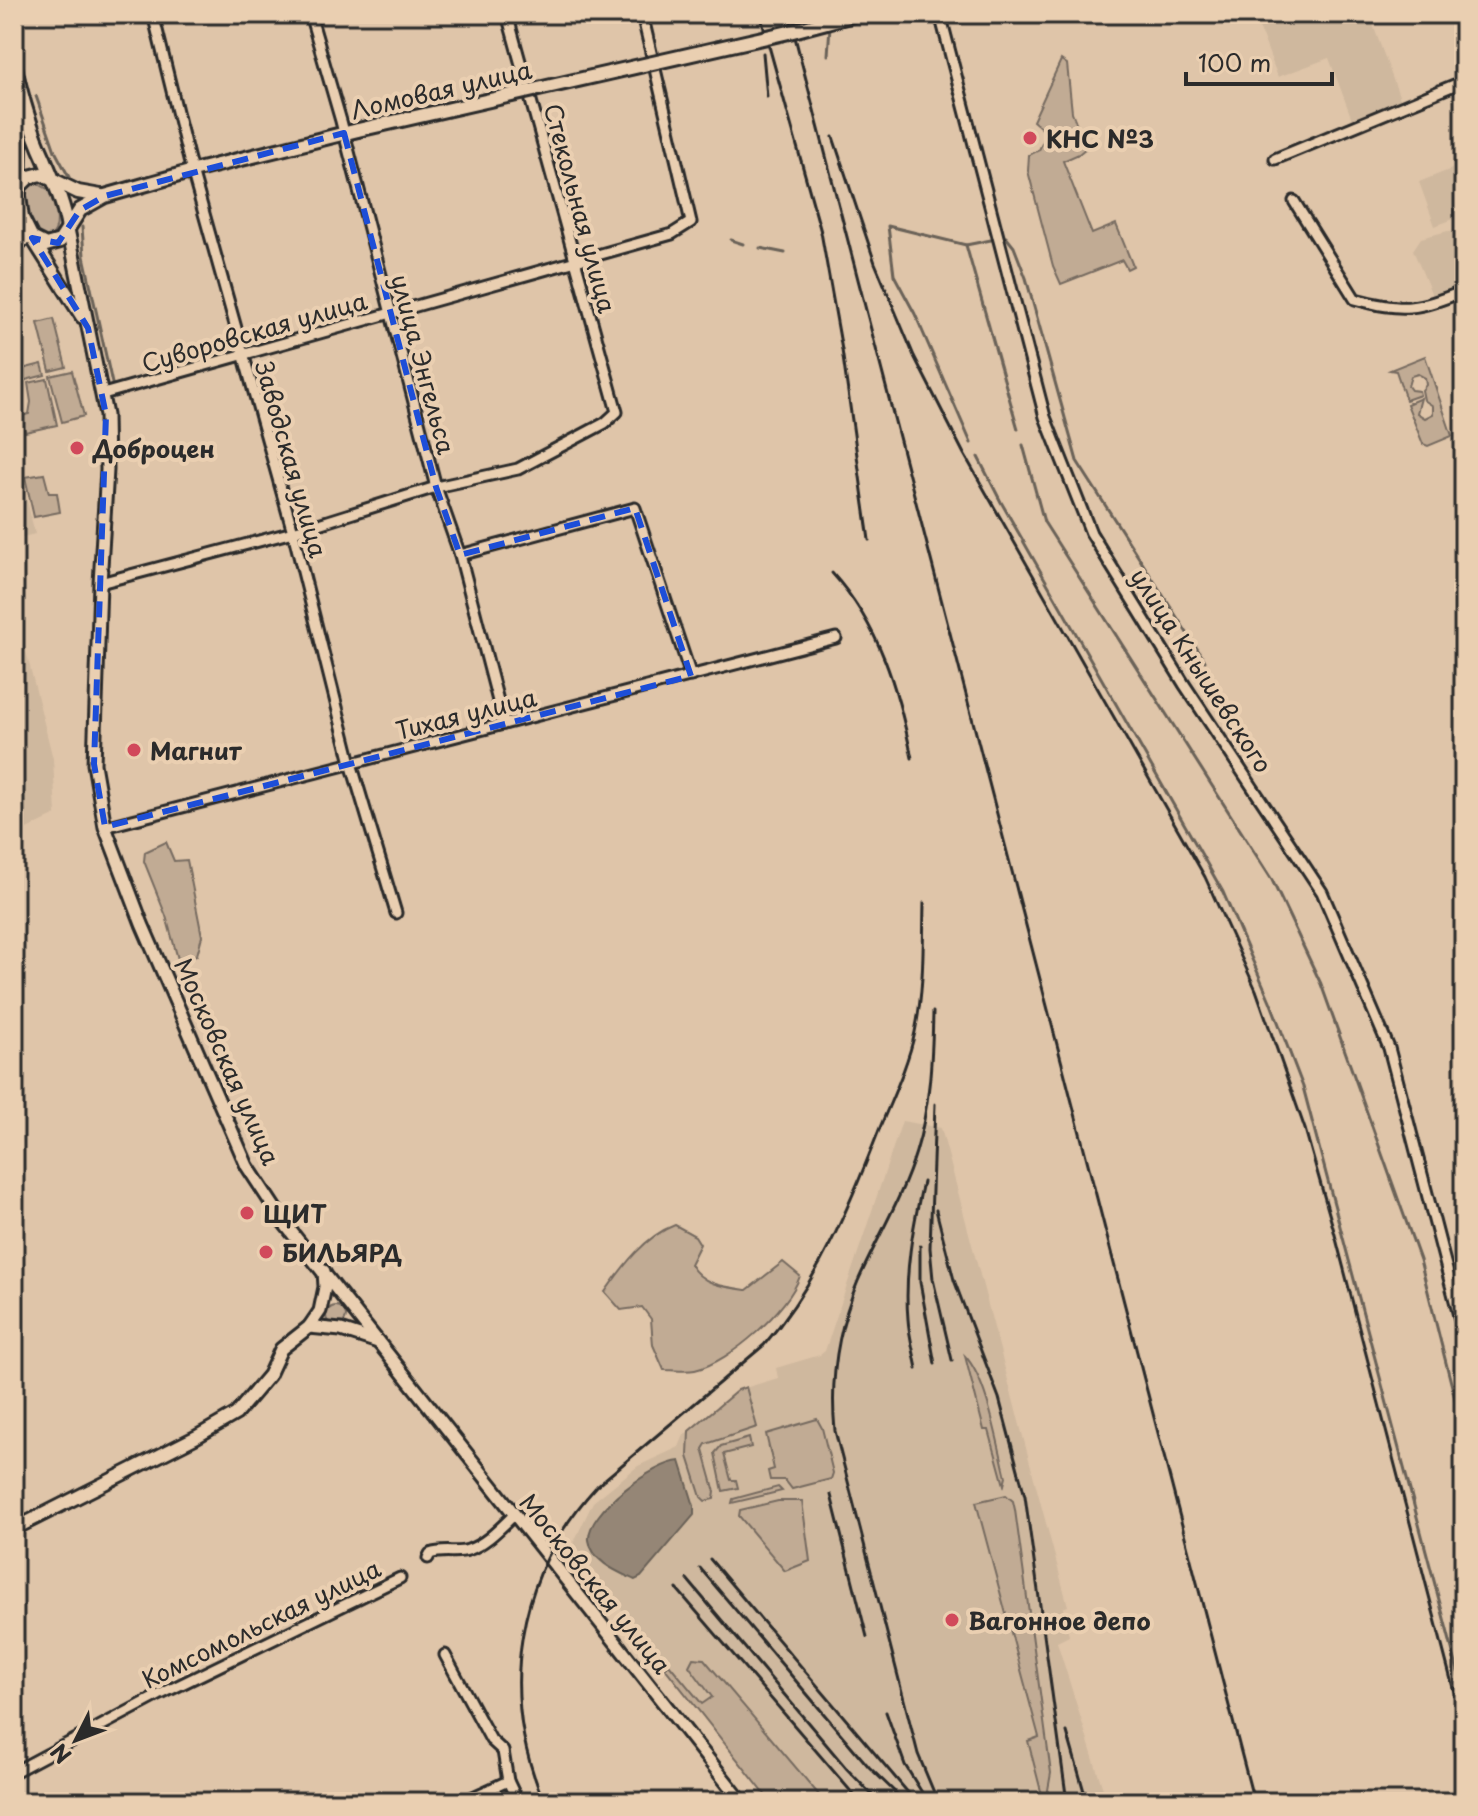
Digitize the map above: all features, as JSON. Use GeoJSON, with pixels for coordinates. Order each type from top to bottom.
{"type":"FeatureCollection","features":[{"type":"Feature","properties":{"kind":"main road","name":"Ломовая улица"},"geometry":{"type":"LineString","coordinates":[[105,196],[344,133],[857,14]]}},
{"type":"Feature","properties":{"kind":"main road","name":"Московская улица"},"geometry":{"type":"LineString","coordinates":[[14,63],[21,94],[54,178],[68,229]]}},
{"type":"Feature","properties":{"kind":"main road","name":"Московская улица"},"geometry":{"type":"LineString","coordinates":[[21,94],[19,187],[22,218],[32,238]]}},
{"type":"Feature","properties":{"kind":"main road"},"geometry":{"type":"LineString","coordinates":[[19,187],[37,174],[54,178],[78,192],[105,196]]}},
{"type":"Feature","properties":{"kind":"main road"},"geometry":{"type":"LineString","coordinates":[[32,238],[41,245],[60,241],[80,210],[105,196]]}},
{"type":"Feature","properties":{"kind":"street","name":"Заводская улица"},"geometry":{"type":"LineString","coordinates":[[153,14],[242,355],[293,532],[351,763],[396,913]]}},
{"type":"Feature","properties":{"kind":"street","name":"улица Энгельса"},"geometry":{"type":"LineString","coordinates":[[310,14],[436,487],[460,555],[504,724]]}},
{"type":"Feature","properties":{"kind":"street","name":"Стекольная улица"},"geometry":{"type":"LineString","coordinates":[[436,487],[518,469],[605,423],[617,412],[507,14]]}},
{"type":"Feature","properties":{"kind":"street","name":"Суворовская улица"},"geometry":{"type":"LineString","coordinates":[[103,394],[672,234],[691,222],[642,14]]}},
{"type":"Feature","properties":{"kind":"street","name":"улица Кнышевского"},"geometry":{"type":"LineString","coordinates":[[940,14],[1020,327],[1056,446],[1091,533],[1184,684],[1322,892],[1389,1048],[1464,1335]]}},
{"type":"Feature","properties":{"kind":"street"},"geometry":{"type":"LineString","coordinates":[[1275,159],[1464,81]]}},
{"type":"Feature","properties":{"kind":"street"},"geometry":{"type":"LineString","coordinates":[[1294,201],[1355,299],[1392,309],[1427,306],[1464,291]]}},
{"type":"Feature","properties":{"kind":"street","name":"Московская улица"},"geometry":{"type":"LineString","coordinates":[[68,229],[103,394],[107,470],[94,764],[105,827],[142,924],[247,1166],[285,1224],[742,1802]]}},
{"type":"Feature","properties":{"kind":"street"},"geometry":{"type":"LineString","coordinates":[[14,245],[32,238]]}},
{"type":"Feature","properties":{"kind":"street","name":"Московская улица"},"geometry":{"type":"LineString","coordinates":[[32,238],[88,328]]}},
{"type":"Feature","properties":{"kind":"street"},"geometry":{"type":"LineString","coordinates":[[100,583],[293,532],[436,487]]}},
{"type":"Feature","properties":{"kind":"street"},"geometry":{"type":"LineString","coordinates":[[460,555],[635,508],[691,676]]}},
{"type":"Feature","properties":{"kind":"street","name":"Тихая улица"},"geometry":{"type":"LineString","coordinates":[[105,827],[836,638]]}},
{"type":"Feature","properties":{"kind":"street"},"geometry":{"type":"LineString","coordinates":[[14,1529],[236,1414],[269,1375],[281,1349],[309,1327],[320,1311],[325,1287],[324,1270]]}},
{"type":"Feature","properties":{"kind":"street"},"geometry":{"type":"LineString","coordinates":[[341,1330],[347,1328],[357,1312]]}},
{"type":"Feature","properties":{"kind":"street"},"geometry":{"type":"LineString","coordinates":[[309,1327],[341,1330],[380,1343]]}},
{"type":"Feature","properties":{"kind":"street"},"geometry":{"type":"LineString","coordinates":[[428,1558],[438,1551],[467,1550],[493,1535],[514,1515]]}},
{"type":"Feature","properties":{"kind":"street","name":"Комсомольская улица"},"geometry":{"type":"LineString","coordinates":[[14,1772],[159,1695],[400,1578]]}},
{"type":"Feature","properties":{"kind":"street"},"geometry":{"type":"LineString","coordinates":[[445,1655],[491,1740],[503,1751],[508,1781],[518,1802]]}},
{"type":"Feature","properties":{"kind":"street"},"geometry":{"type":"LineString","coordinates":[[462,1802],[508,1781]]}},
{"type":"Feature","properties":{"kind":"highlighted area"},"geometry":{"type":"Polygon","coordinates":[[[344,133],[436,487],[460,555],[635,508],[691,676],[105,827],[94,764],[106,415],[88,328],[32,238],[58,243],[80,210],[105,196],[344,133]]]}},
{"type":"Feature","properties":{"kind":"shaded area"},"geometry":{"type":"Polygon","coordinates":[[[1254,14],[1351,14],[1353,18],[1369,14],[1402,104],[1353,122],[1329,58],[1278,77],[1254,14]]]}},
{"type":"Feature","properties":{"kind":"shaded area"},"geometry":{"type":"Polygon","coordinates":[[[1061,60],[1067,64],[1072,112],[1086,148],[1063,161],[1092,234],[1116,224],[1133,266],[1127,269],[1122,260],[1061,284],[1053,266],[1028,171],[1029,155],[1039,150],[1047,133],[1033,121],[1061,60]]]}},
{"type":"Feature","properties":{"kind":"shaded area"},"geometry":{"type":"Polygon","coordinates":[[[1464,164],[1464,215],[1435,226],[1419,182],[1464,164]]]}},
{"type":"Feature","properties":{"kind":"shaded area"},"geometry":{"type":"Polygon","coordinates":[[[37,183],[49,190],[55,209],[56,228],[49,238],[37,231],[27,210],[27,188],[37,183]]]}},
{"type":"Feature","properties":{"kind":"shaded area"},"geometry":{"type":"Polygon","coordinates":[[[1448,231],[1464,235],[1464,283],[1432,295],[1413,250],[1421,238],[1448,231]]]}},
{"type":"Feature","properties":{"kind":"shaded area"},"geometry":{"type":"Polygon","coordinates":[[[54,319],[66,367],[50,371],[38,323],[54,319]]]}},
{"type":"Feature","properties":{"kind":"shaded area"},"geometry":{"type":"Polygon","coordinates":[[[1425,356],[1452,436],[1428,446],[1423,444],[1407,404],[1421,398],[1417,413],[1425,418],[1433,414],[1433,406],[1424,400],[1422,390],[1426,385],[1425,378],[1418,374],[1411,376],[1408,386],[1411,390],[1419,391],[1420,395],[1406,400],[1396,371],[1390,370],[1425,356]]]}},
{"type":"Feature","properties":{"kind":"shaded area"},"geometry":{"type":"Polygon","coordinates":[[[42,364],[45,375],[14,383],[14,371],[42,364]]]}},
{"type":"Feature","properties":{"kind":"shaded area"},"geometry":{"type":"Polygon","coordinates":[[[72,371],[84,416],[62,422],[50,376],[72,371]]]}},
{"type":"Feature","properties":{"kind":"shaded area"},"geometry":{"type":"Polygon","coordinates":[[[47,379],[57,425],[25,432],[21,416],[29,414],[28,383],[47,379]]]}},
{"type":"Feature","properties":{"kind":"shaded area"},"geometry":{"type":"Polygon","coordinates":[[[14,446],[35,534],[14,539],[14,446]]]}},
{"type":"Feature","properties":{"kind":"shaded area"},"geometry":{"type":"Polygon","coordinates":[[[44,474],[49,493],[57,493],[60,512],[34,517],[25,477],[44,474]]]}},
{"type":"Feature","properties":{"kind":"shaded area"},"geometry":{"type":"Polygon","coordinates":[[[14,603],[53,759],[56,815],[14,835],[14,603]]]}},
{"type":"Feature","properties":{"kind":"shaded area"},"geometry":{"type":"Polygon","coordinates":[[[166,842],[174,861],[187,860],[202,936],[197,955],[178,959],[166,916],[144,861],[145,852],[166,842]]]}},
{"type":"Feature","properties":{"kind":"shaded area"},"geometry":{"type":"Polygon","coordinates":[[[902,1121],[941,1128],[1068,1606],[1063,1608],[1069,1636],[1057,1642],[1107,1802],[771,1802],[573,1544],[593,1502],[638,1466],[679,1447],[684,1435],[738,1390],[778,1378],[776,1368],[825,1351],[902,1121]]]}},
{"type":"Feature","properties":{"kind":"shaded area"},"geometry":{"type":"Polygon","coordinates":[[[675,1225],[695,1236],[700,1244],[690,1264],[714,1284],[747,1290],[783,1262],[800,1276],[784,1303],[756,1332],[725,1357],[691,1371],[664,1370],[653,1345],[651,1319],[642,1307],[621,1310],[605,1292],[644,1244],[675,1225]]]}},
{"type":"Feature","properties":{"kind":"shaded area"},"geometry":{"type":"Polygon","coordinates":[[[336,1306],[343,1309],[346,1316],[343,1323],[336,1326],[329,1323],[326,1316],[329,1309],[336,1306]]]}},
{"type":"Feature","properties":{"kind":"shaded area"},"geometry":{"type":"Polygon","coordinates":[[[965,1356],[980,1380],[991,1413],[1006,1477],[1004,1485],[989,1430],[984,1430],[965,1356]]]}},
{"type":"Feature","properties":{"kind":"shaded area"},"geometry":{"type":"Polygon","coordinates":[[[746,1387],[757,1427],[706,1444],[703,1449],[715,1492],[714,1499],[705,1501],[688,1456],[689,1431],[738,1390],[746,1387]]]}},
{"type":"Feature","properties":{"kind":"shaded area"},"geometry":{"type":"Polygon","coordinates":[[[817,1419],[833,1473],[831,1479],[792,1489],[785,1480],[770,1480],[768,1471],[774,1469],[766,1434],[817,1419]]]}},
{"type":"Feature","properties":{"kind":"shaded area"},"geometry":{"type":"Polygon","coordinates":[[[749,1438],[751,1447],[724,1454],[731,1480],[736,1480],[738,1488],[723,1491],[715,1453],[721,1446],[749,1438]]]}},
{"type":"Feature","properties":{"kind":"shaded area"},"geometry":{"type":"Polygon","coordinates":[[[680,1461],[694,1515],[641,1577],[635,1580],[600,1560],[589,1540],[598,1516],[639,1479],[680,1461]]]}},
{"type":"Feature","properties":{"kind":"shaded area"},"geometry":{"type":"Polygon","coordinates":[[[778,1487],[782,1491],[732,1503],[733,1499],[778,1487]]]}},
{"type":"Feature","properties":{"kind":"shaded area"},"geometry":{"type":"Polygon","coordinates":[[[1006,1495],[1013,1501],[1015,1510],[1051,1773],[1043,1799],[1028,1741],[1039,1737],[976,1502],[1006,1495]]]}},
{"type":"Feature","properties":{"kind":"shaded area"},"geometry":{"type":"Polygon","coordinates":[[[778,1501],[802,1501],[810,1561],[785,1571],[739,1516],[740,1510],[778,1501]]]}},
{"type":"Feature","properties":{"kind":"shaded area"},"geometry":{"type":"Polygon","coordinates":[[[693,1658],[704,1659],[825,1802],[771,1802],[665,1668],[669,1664],[702,1704],[712,1697],[689,1666],[693,1658]]]}},
{"type":"Feature","properties":{"kind":"waterway"},"geometry":{"type":"LineString","coordinates":[[828,55],[830,26]]}},
{"type":"Feature","properties":{"kind":"waterway"},"geometry":{"type":"LineString","coordinates":[[36,96],[55,151],[70,179]]}},
{"type":"Feature","properties":{"kind":"waterway"},"geometry":{"type":"LineString","coordinates":[[971,443],[915,314],[894,275],[888,226],[966,245],[1006,237],[1014,247],[1026,278],[1077,461],[1205,661]]}},
{"type":"Feature","properties":{"kind":"waterway"},"geometry":{"type":"LineString","coordinates":[[82,227],[84,256],[113,388]]}},
{"type":"Feature","properties":{"kind":"waterway"},"geometry":{"type":"LineString","coordinates":[[731,240],[743,244]]}},
{"type":"Feature","properties":{"kind":"waterway"},"geometry":{"type":"LineString","coordinates":[[966,245],[1018,429]]}},
{"type":"Feature","properties":{"kind":"waterway"},"geometry":{"type":"LineString","coordinates":[[760,248],[785,253]]}},
{"type":"Feature","properties":{"kind":"waterway"},"geometry":{"type":"LineString","coordinates":[[1023,445],[1044,522],[1272,880],[1321,984],[1420,1260],[1464,1434]]}},
{"type":"Feature","properties":{"kind":"waterway"},"geometry":{"type":"LineString","coordinates":[[978,457],[1223,892],[1270,1001],[1303,1087],[1464,1694]]}},
{"type":"Feature","properties":{"kind":"railway"},"geometry":{"type":"LineString","coordinates":[[760,14],[821,232],[842,350],[869,540]]}},
{"type":"Feature","properties":{"kind":"railway"},"geometry":{"type":"LineString","coordinates":[[789,14],[1254,1802]]}},
{"type":"Feature","properties":{"kind":"railway"},"geometry":{"type":"LineString","coordinates":[[763,53],[767,97]]}},
{"type":"Feature","properties":{"kind":"railway"},"geometry":{"type":"LineString","coordinates":[[833,137],[875,263],[914,356],[964,454],[1205,877],[1256,990],[1305,1129],[1334,1231],[1464,1730]]}},
{"type":"Feature","properties":{"kind":"railway"},"geometry":{"type":"LineString","coordinates":[[832,573],[863,615],[885,660],[912,758]]}},
{"type":"Feature","properties":{"kind":"railway"},"geometry":{"type":"LineString","coordinates":[[544,1802],[529,1760],[521,1719],[519,1677],[522,1636],[532,1596],[548,1557],[570,1520],[597,1486],[764,1345],[784,1321],[817,1269],[856,1187],[912,1044],[922,984],[924,903]]}},
{"type":"Feature","properties":{"kind":"railway"},"geometry":{"type":"LineString","coordinates":[[933,1012],[929,1083],[921,1135],[904,1186],[851,1299],[840,1336],[834,1393],[835,1431],[918,1754],[938,1802]]}},
{"type":"Feature","properties":{"kind":"railway"},"geometry":{"type":"LineString","coordinates":[[935,1104],[930,1248],[933,1279],[952,1360]]}},
{"type":"Feature","properties":{"kind":"railway"},"geometry":{"type":"LineString","coordinates":[[917,1369],[909,1325],[907,1285],[923,1182]]}},
{"type":"Feature","properties":{"kind":"railway"},"geometry":{"type":"LineString","coordinates":[[936,1210],[954,1280],[999,1398],[1025,1496],[1067,1802]]}},
{"type":"Feature","properties":{"kind":"railway"},"geometry":{"type":"LineString","coordinates":[[920,1246],[920,1282],[935,1364]]}},
{"type":"Feature","properties":{"kind":"railway"},"geometry":{"type":"LineString","coordinates":[[831,1495],[867,1637]]}},
{"type":"Feature","properties":{"kind":"railway"},"geometry":{"type":"LineString","coordinates":[[710,1559],[916,1802]]}},
{"type":"Feature","properties":{"kind":"railway"},"geometry":{"type":"LineString","coordinates":[[700,1568],[869,1767],[897,1794]]}},
{"type":"Feature","properties":{"kind":"railway"},"geometry":{"type":"LineString","coordinates":[[687,1579],[847,1769],[879,1802]]}},
{"type":"Feature","properties":{"kind":"railway"},"geometry":{"type":"LineString","coordinates":[[677,1589],[860,1802]]}},
{"type":"Feature","properties":{"kind":"railway"},"geometry":{"type":"LineString","coordinates":[[886,1712],[905,1765],[926,1799]]}},
{"type":"Feature","properties":{"kind":"railway"},"geometry":{"type":"LineString","coordinates":[[1067,1732],[1087,1802]]}},
{"type":"Feature","properties":{"kind":"place","name":"КНС №3"},"geometry":{"type":"Point","coordinates":[1030,138]}},
{"type":"Feature","properties":{"kind":"place","name":"Доброцен"},"geometry":{"type":"Point","coordinates":[77,448]}},
{"type":"Feature","properties":{"kind":"place","name":"Магнит"},"geometry":{"type":"Point","coordinates":[134,750]}},
{"type":"Feature","properties":{"kind":"place","name":"ЩИТ"},"geometry":{"type":"Point","coordinates":[247,1213]}},
{"type":"Feature","properties":{"kind":"place","name":"БИЛЬЯРД"},"geometry":{"type":"Point","coordinates":[266,1252]}},
{"type":"Feature","properties":{"kind":"place","name":"Вагонное депо"},"geometry":{"type":"Point","coordinates":[952,1620]}}]}
